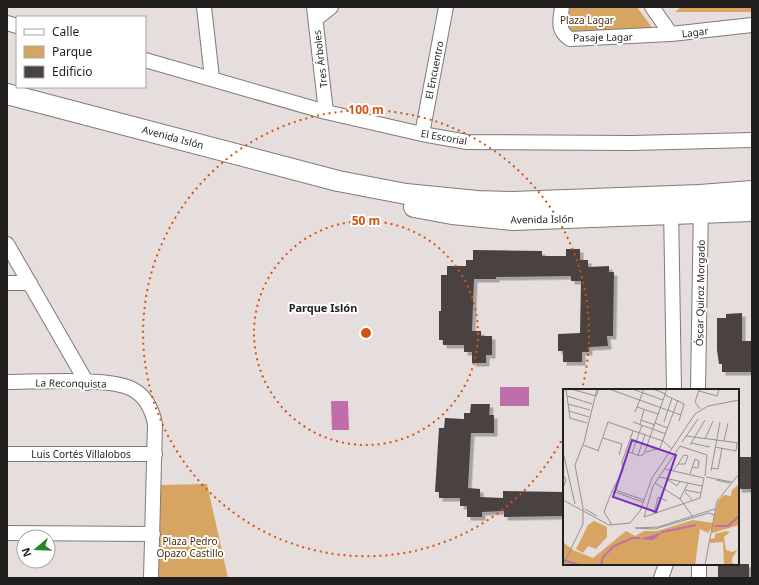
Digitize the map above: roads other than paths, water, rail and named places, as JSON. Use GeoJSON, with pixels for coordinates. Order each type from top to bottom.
{"type":"FeatureCollection","features":[{"type":"Feature","properties":{"kind":"main road","name":"Avenida Islón"},"geometry":{"type":"LineString","coordinates":[[7,94],[338,181],[406,194],[477,201],[671,206],[701,204],[752,191]]}},
{"type":"Feature","properties":{"kind":"main road","name":"Avenida Islón"},"geometry":{"type":"LineString","coordinates":[[701,204],[752,211]]}},
{"type":"Feature","properties":{"kind":"street"},"geometry":{"type":"LineString","coordinates":[[204,7],[212,78]]}},
{"type":"Feature","properties":{"kind":"street"},"geometry":{"type":"LineString","coordinates":[[315,13],[331,7]]}},
{"type":"Feature","properties":{"kind":"street","name":"El Encuentro"},"geometry":{"type":"LineString","coordinates":[[422,134],[446,7]]}},
{"type":"Feature","properties":{"kind":"street","name":"Pasaje Lagar"},"geometry":{"type":"LineString","coordinates":[[562,7],[559,26],[563,34],[570,39],[672,34]]}},
{"type":"Feature","properties":{"kind":"street","name":"Lagar"},"geometry":{"type":"LineString","coordinates":[[652,7],[672,34],[752,25]]}},
{"type":"Feature","properties":{"kind":"street","name":"Tres Árboles"},"geometry":{"type":"LineString","coordinates":[[315,13],[326,112]]}},
{"type":"Feature","properties":{"kind":"street","name":"El Escorial"},"geometry":{"type":"LineString","coordinates":[[146,60],[326,112],[422,134],[467,142],[632,143],[752,140]]}},
{"type":"Feature","properties":{"kind":"street","name":"Óscar Quiroz Morgado"},"geometry":{"type":"LineString","coordinates":[[698,389],[701,204]]}},
{"type":"Feature","properties":{"kind":"street"},"geometry":{"type":"LineString","coordinates":[[671,206],[674,389]]}},
{"type":"Feature","properties":{"kind":"street"},"geometry":{"type":"LineString","coordinates":[[7,244],[87,382]]}},
{"type":"Feature","properties":{"kind":"street"},"geometry":{"type":"LineString","coordinates":[[7,283],[30,283]]}},
{"type":"Feature","properties":{"kind":"street","name":"La Reconquista"},"geometry":{"type":"LineString","coordinates":[[7,382],[112,383],[133,390],[145,400],[153,415],[155,454]]}},
{"type":"Feature","properties":{"kind":"street","name":"Luis Cortés Villalobos"},"geometry":{"type":"LineString","coordinates":[[7,454],[155,454]]}},
{"type":"Feature","properties":{"kind":"street"},"geometry":{"type":"LineString","coordinates":[[152,578],[155,454]]}},
{"type":"Feature","properties":{"kind":"street"},"geometry":{"type":"LineString","coordinates":[[7,533],[153,534]]}},
{"type":"Feature","properties":{"kind":"street"},"geometry":{"type":"LineString","coordinates":[[699,565],[699,578]]}},
{"type":"Feature","properties":{"kind":"district","name":"Parque Islón"},"geometry":{"type":"Point","coordinates":[323,307]}},
{"type":"Feature","properties":{"kind":"park label","name":"Plaza Lagar"},"geometry":{"type":"Point","coordinates":[587,20]}},
{"type":"Feature","properties":{"kind":"park label","name":"Plaza Pedro Opazo Castillo"},"geometry":{"type":"Point","coordinates":[190,546]}}]}
